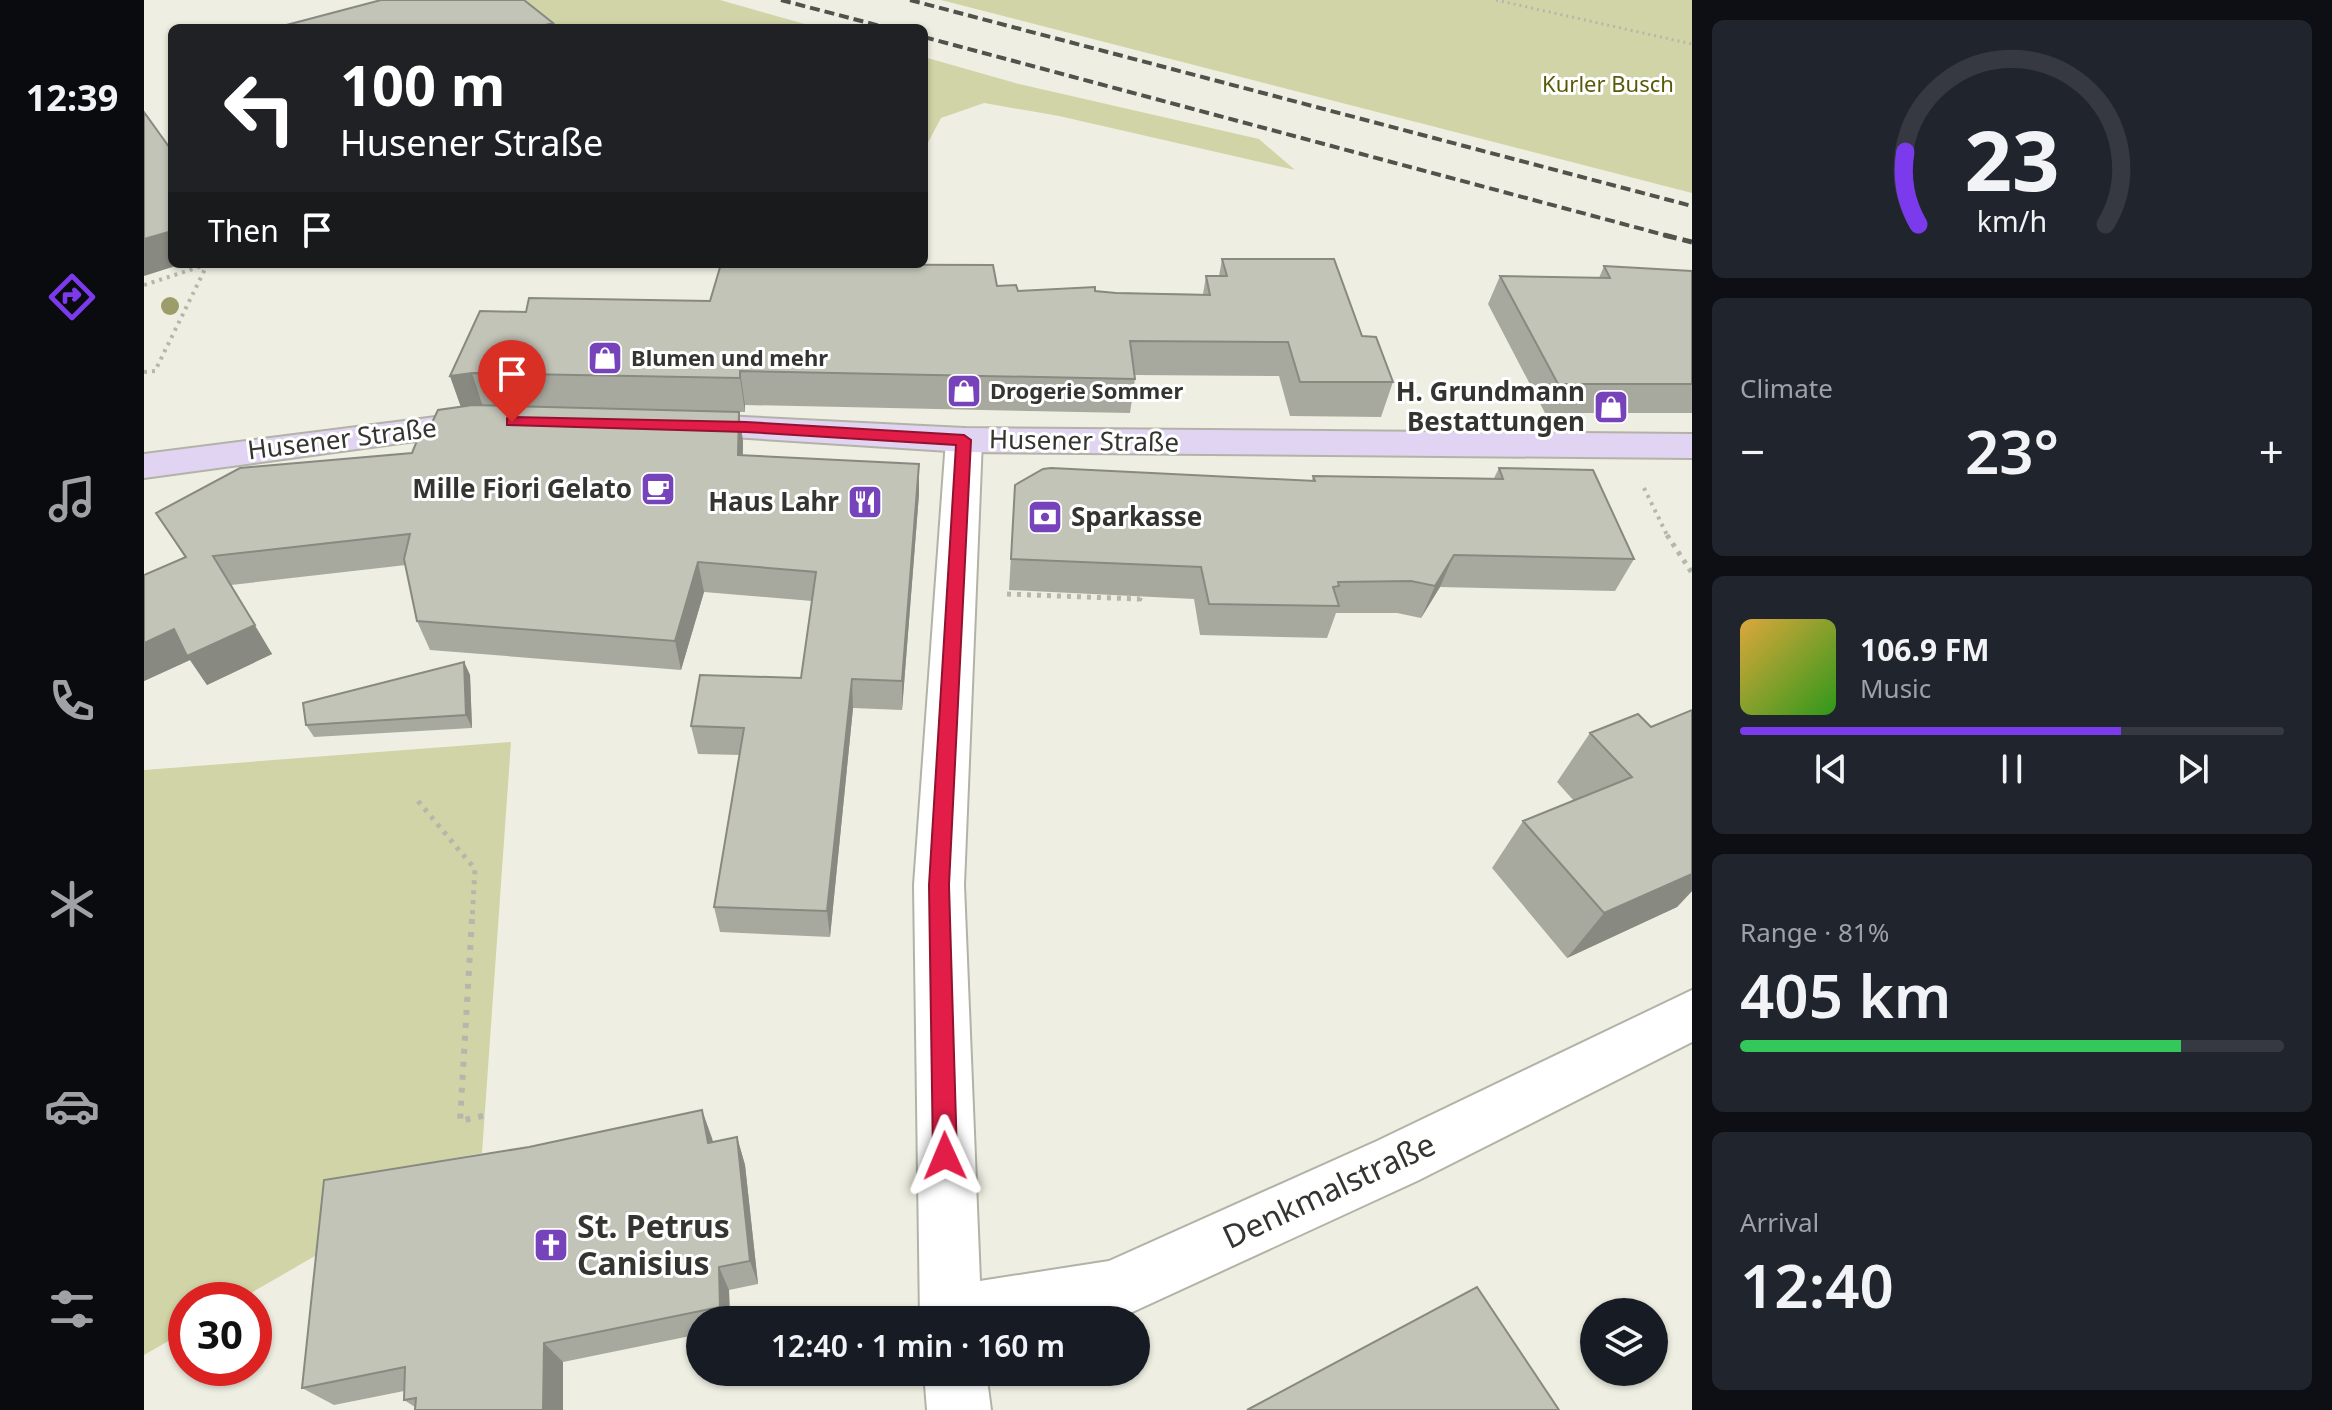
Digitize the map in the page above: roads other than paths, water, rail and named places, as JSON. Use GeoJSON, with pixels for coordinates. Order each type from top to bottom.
{"type":"FeatureCollection","features":[{"type":"Feature","properties":{"kind":"street","name":"Husener Straße"},"geometry":{"type":"LineString","coordinates":[[144,466],[483,421],[529,422]]}},
{"type":"Feature","properties":{"kind":"street","name":"Husener Straße"},"geometry":{"type":"LineString","coordinates":[[653,425],[964,440],[1692,446]]}},
{"type":"Feature","properties":{"kind":"street"},"geometry":{"type":"LineString","coordinates":[[951,1306],[939,885],[964,440]]}},
{"type":"Feature","properties":{"kind":"street","name":"Denkmalstraße"},"geometry":{"type":"LineString","coordinates":[[1059,1306],[1112,1291],[1397,1161],[1692,1015]]}},
{"type":"Feature","properties":{"kind":"street"},"geometry":{"type":"LineString","coordinates":[[957,1386],[959,1410]]}},
{"type":"Feature","properties":{"kind":"railway"},"geometry":{"type":"LineString","coordinates":[[781,0],[873,24]]}},
{"type":"Feature","properties":{"kind":"railway"},"geometry":{"type":"LineString","coordinates":[[910,0],[1692,206]]}},
{"type":"Feature","properties":{"kind":"railway"},"geometry":{"type":"LineString","coordinates":[[928,38],[1672,237]]}},
{"type":"Feature","properties":{"kind":"railway"},"geometry":{"type":"LineString","coordinates":[[1664,235],[1672,237]]}},
{"type":"Feature","properties":{"kind":"railway"},"geometry":{"type":"LineString","coordinates":[[1672,237],[1692,242]]}},
{"type":"Feature","properties":{"kind":"place","name":"Blumen und mehr"},"geometry":{"type":"Point","coordinates":[605,358]}},
{"type":"Feature","properties":{"kind":"place","name":"Drogerie Sommer"},"geometry":{"type":"Point","coordinates":[964,391]}},
{"type":"Feature","properties":{"kind":"place","name":"H. Grundmann Bestattungen"},"geometry":{"type":"Point","coordinates":[1611,407]}},
{"type":"Feature","properties":{"kind":"place","name":"Mille Fiori Gelato"},"geometry":{"type":"Point","coordinates":[658,489]}},
{"type":"Feature","properties":{"kind":"place","name":"Haus Lahr"},"geometry":{"type":"Point","coordinates":[865,502]}},
{"type":"Feature","properties":{"kind":"place","name":"Sparkasse"},"geometry":{"type":"Point","coordinates":[1045,517]}},
{"type":"Feature","properties":{"kind":"place","name":"St. Petrus Canisius"},"geometry":{"type":"Point","coordinates":[551,1245]}},
{"type":"Feature","properties":{"kind":"park label","name":"Kurler Busch"},"geometry":{"type":"Point","coordinates":[1608,84]}}]}
